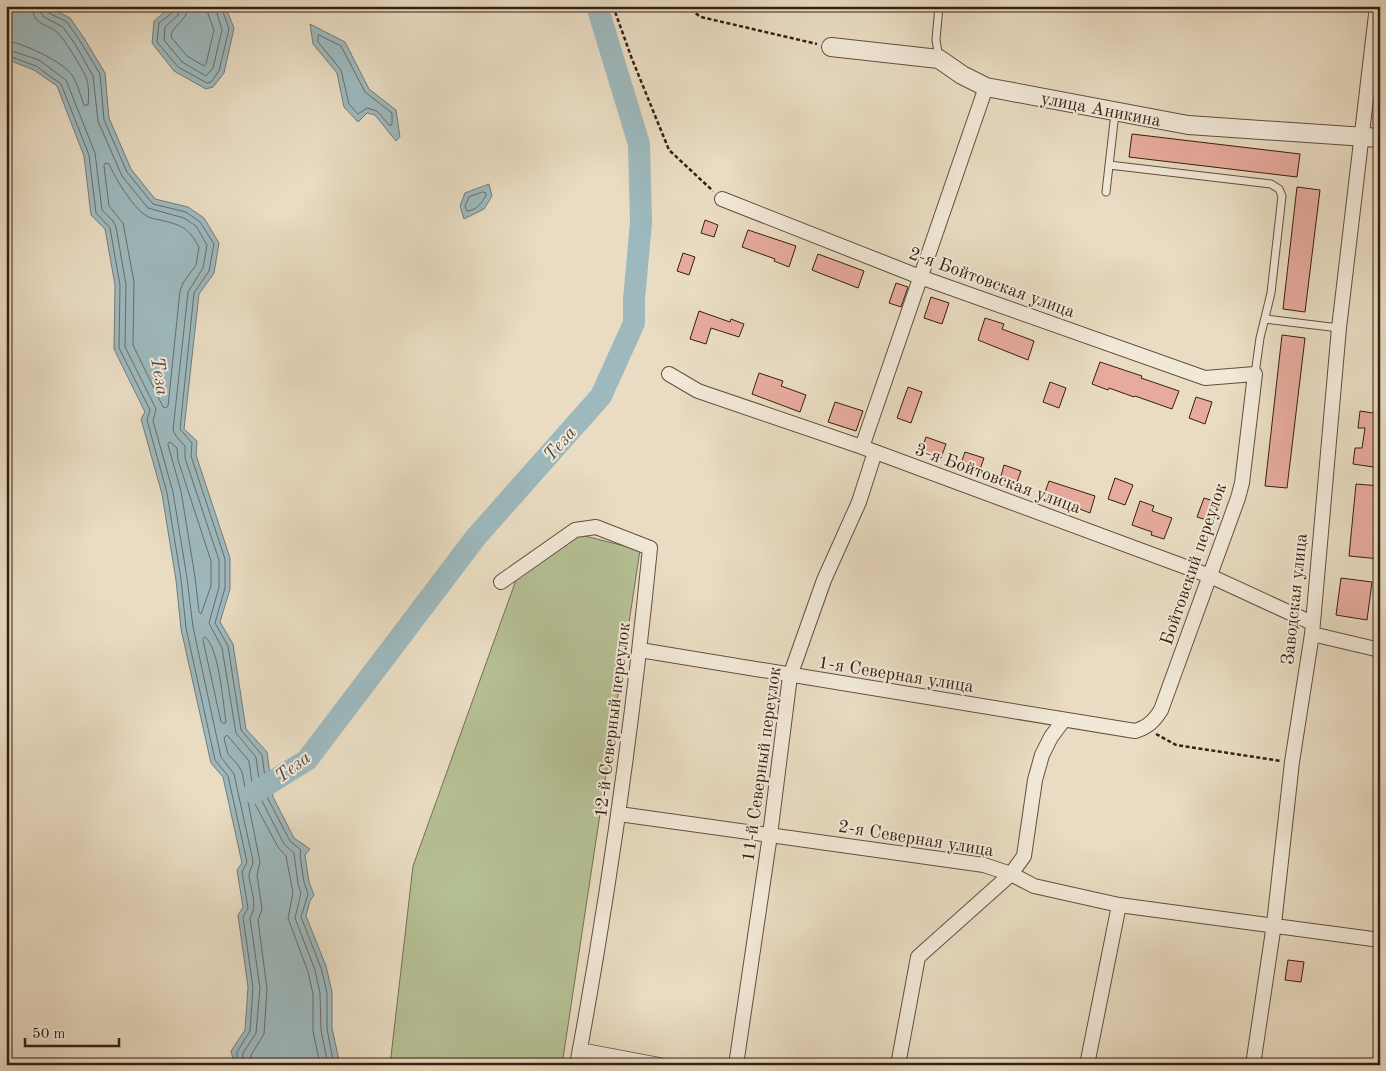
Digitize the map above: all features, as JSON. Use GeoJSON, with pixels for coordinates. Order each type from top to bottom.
{"type":"FeatureCollection","features":[{"type":"Feature","properties":{"kind":"street","name":"Заводская улица"},"geometry":{"type":"LineString","coordinates":[[1253,1065],[1274,924],[1292,762],[1312,628],[1339,328],[1377,6]]}},
{"type":"Feature","properties":{"kind":"street","name":"улица Аникина"},"geometry":{"type":"LineString","coordinates":[[831,47],[939,59],[962,75],[986,87],[1188,125],[1380,138]]}},
{"type":"Feature","properties":{"kind":"street","name":"11-й Северный переулок"},"geometry":{"type":"LineString","coordinates":[[736,1065],[770,835],[790,676],[824,580],[859,502],[868,450],[920,277],[986,87]]}},
{"type":"Feature","properties":{"kind":"street","name":"2-я Бойтовская улица"},"geometry":{"type":"LineString","coordinates":[[722,199],[920,277],[1205,378],[1255,374]]}},
{"type":"Feature","properties":{"kind":"street","name":"3-я Бойтовская улица"},"geometry":{"type":"LineString","coordinates":[[669,374],[698,391],[868,450],[1210,576],[1312,628]]}},
{"type":"Feature","properties":{"kind":"street","name":"Бойтовский переулок"},"geometry":{"type":"LineString","coordinates":[[1146,728],[1155,720],[1161,710],[1242,486],[1255,374]]}},
{"type":"Feature","properties":{"kind":"street","name":"12-й Северный переулок"},"geometry":{"type":"LineString","coordinates":[[500,582],[575,530],[596,527],[650,548],[620,814],[577,1065]]}},
{"type":"Feature","properties":{"kind":"street"},"geometry":{"type":"LineString","coordinates":[[1312,628],[1380,650]]}},
{"type":"Feature","properties":{"kind":"street","name":"1-я Северная улица"},"geometry":{"type":"LineString","coordinates":[[640,650],[1063,721],[1135,731],[1146,728]]}},
{"type":"Feature","properties":{"kind":"street"},"geometry":{"type":"LineString","coordinates":[[898,1065],[918,958],[1011,874],[1024,856],[1035,780],[1042,755],[1051,737],[1063,721]]}},
{"type":"Feature","properties":{"kind":"street","name":"2-я Северная улица"},"geometry":{"type":"LineString","coordinates":[[620,814],[984,865],[1011,874],[1034,886],[1119,905],[1274,924],[1380,940]]}},
{"type":"Feature","properties":{"kind":"street"},"geometry":{"type":"LineString","coordinates":[[1087,1065],[1119,905]]}},
{"type":"Feature","properties":{"kind":"street"},"geometry":{"type":"LineString","coordinates":[[580,1050],[659,1065]]}},
{"type":"Feature","properties":{"kind":"lane"},"geometry":{"type":"LineString","coordinates":[[939,6],[936,40],[939,59]]}},
{"type":"Feature","properties":{"kind":"lane"},"geometry":{"type":"LineString","coordinates":[[1106,192],[1115,111]]}},
{"type":"Feature","properties":{"kind":"lane"},"geometry":{"type":"LineString","coordinates":[[1109,165],[1271,184],[1279,189],[1282,196],[1271,293],[1260,338],[1255,374]]}},
{"type":"Feature","properties":{"kind":"lane"},"geometry":{"type":"LineString","coordinates":[[1265,319],[1339,328]]}},
{"type":"Feature","properties":{"kind":"path"},"geometry":{"type":"LineString","coordinates":[[613,6],[632,59],[669,150],[722,199]]}},
{"type":"Feature","properties":{"kind":"path"},"geometry":{"type":"LineString","coordinates":[[685,6],[701,18],[831,47]]}},
{"type":"Feature","properties":{"kind":"path"},"geometry":{"type":"LineString","coordinates":[[1146,728],[1176,745],[1292,762]]}},
{"type":"Feature","properties":{"kind":"green space"},"geometry":{"type":"Polygon","coordinates":[[[573,533],[640,550],[562,1065],[390,1065],[413,866],[520,569],[573,533]]]}},
{"type":"Feature","properties":{"kind":"water"},"geometry":{"type":"Polygon","coordinates":[[[6,6],[47,6],[70,18],[105,73],[109,118],[131,169],[155,199],[188,207],[204,218],[219,243],[214,273],[199,294],[184,429],[197,441],[196,455],[230,558],[230,589],[220,622],[233,644],[246,729],[267,752],[273,797],[294,838],[310,849],[305,855],[309,882],[314,895],[310,901],[306,916],[326,966],[332,992],[332,1028],[340,1065],[291,1065],[290,1061],[288,1065],[225,1065],[233,1059],[231,1051],[245,1030],[248,987],[238,915],[243,907],[237,870],[242,863],[223,777],[211,763],[181,629],[176,580],[162,494],[141,419],[145,412],[114,349],[115,285],[105,229],[91,215],[84,156],[57,86],[34,70],[6,59],[6,6]]]}},
{"type":"Feature","properties":{"kind":"water"},"geometry":{"type":"Polygon","coordinates":[[[171,6],[225,6],[234,28],[224,73],[213,87],[206,89],[174,71],[152,43],[154,21],[171,6]]]}},
{"type":"Feature","properties":{"kind":"water"},"geometry":{"type":"Polygon","coordinates":[[[310,24],[345,42],[369,89],[396,110],[400,137],[396,141],[375,115],[367,113],[358,122],[344,107],[337,73],[313,44],[310,24]]]}},
{"type":"Feature","properties":{"kind":"water"},"geometry":{"type":"Polygon","coordinates":[[[489,184],[492,196],[484,209],[464,219],[460,206],[465,193],[489,184]]]}},
{"type":"Feature","properties":{"kind":"building"},"geometry":{"type":"Polygon","coordinates":[[[1132,134],[1300,154],[1297,177],[1129,157],[1132,134]]]}},
{"type":"Feature","properties":{"kind":"building"},"geometry":{"type":"Polygon","coordinates":[[[1297,187],[1320,190],[1305,312],[1283,309],[1297,187]]]}},
{"type":"Feature","properties":{"kind":"building"},"geometry":{"type":"Polygon","coordinates":[[[705,220],[718,225],[714,237],[701,233],[705,220]]]}},
{"type":"Feature","properties":{"kind":"building"},"geometry":{"type":"Polygon","coordinates":[[[748,230],[796,246],[789,267],[774,261],[775,259],[742,247],[748,230]]]}},
{"type":"Feature","properties":{"kind":"building"},"geometry":{"type":"Polygon","coordinates":[[[683,253],[695,257],[689,275],[677,271],[683,253]]]}},
{"type":"Feature","properties":{"kind":"building"},"geometry":{"type":"Polygon","coordinates":[[[818,254],[864,271],[858,288],[812,270],[818,254]]]}},
{"type":"Feature","properties":{"kind":"building"},"geometry":{"type":"Polygon","coordinates":[[[896,283],[908,287],[901,307],[889,303],[896,283]]]}},
{"type":"Feature","properties":{"kind":"building"},"geometry":{"type":"Polygon","coordinates":[[[931,297],[949,303],[942,324],[924,318],[931,297]]]}},
{"type":"Feature","properties":{"kind":"building"},"geometry":{"type":"Polygon","coordinates":[[[699,311],[730,322],[731,319],[744,324],[739,337],[711,328],[706,344],[690,339],[699,311]]]}},
{"type":"Feature","properties":{"kind":"building"},"geometry":{"type":"Polygon","coordinates":[[[985,318],[1004,324],[1002,329],[1034,341],[1028,360],[978,340],[985,318]]]}},
{"type":"Feature","properties":{"kind":"building"},"geometry":{"type":"Polygon","coordinates":[[[1282,335],[1305,338],[1287,488],[1265,486],[1282,335]]]}},
{"type":"Feature","properties":{"kind":"building"},"geometry":{"type":"Polygon","coordinates":[[[1100,362],[1179,391],[1172,409],[1092,384],[1100,362]]]}},
{"type":"Feature","properties":{"kind":"building"},"geometry":{"type":"Polygon","coordinates":[[[759,373],[783,381],[781,386],[806,395],[800,412],[752,394],[759,373]]]}},
{"type":"Feature","properties":{"kind":"building"},"geometry":{"type":"Polygon","coordinates":[[[1050,382],[1066,388],[1059,408],[1043,402],[1050,382]]]}},
{"type":"Feature","properties":{"kind":"building"},"geometry":{"type":"Polygon","coordinates":[[[908,387],[922,392],[911,423],[897,418],[908,387]]]}},
{"type":"Feature","properties":{"kind":"building"},"geometry":{"type":"Polygon","coordinates":[[[1196,397],[1212,402],[1205,424],[1189,418],[1196,397]]]}},
{"type":"Feature","properties":{"kind":"building"},"geometry":{"type":"Polygon","coordinates":[[[835,402],[863,411],[856,431],[828,422],[835,402]]]}},
{"type":"Feature","properties":{"kind":"building"},"geometry":{"type":"Polygon","coordinates":[[[1360,411],[1380,414],[1380,468],[1353,464],[1355,448],[1362,448],[1365,428],[1358,428],[1360,411]]]}},
{"type":"Feature","properties":{"kind":"building"},"geometry":{"type":"Polygon","coordinates":[[[926,437],[946,444],[941,458],[921,451],[926,437]]]}},
{"type":"Feature","properties":{"kind":"building"},"geometry":{"type":"Polygon","coordinates":[[[965,452],[984,458],[979,472],[960,466],[965,452]]]}},
{"type":"Feature","properties":{"kind":"building"},"geometry":{"type":"Polygon","coordinates":[[[1004,465],[1021,471],[1016,485],[1000,480],[1004,465]]]}},
{"type":"Feature","properties":{"kind":"building"},"geometry":{"type":"Polygon","coordinates":[[[1115,478],[1133,485],[1125,505],[1108,499],[1115,478]]]}},
{"type":"Feature","properties":{"kind":"building"},"geometry":{"type":"Polygon","coordinates":[[[1049,481],[1095,496],[1090,513],[1044,495],[1049,481]]]}},
{"type":"Feature","properties":{"kind":"building"},"geometry":{"type":"Polygon","coordinates":[[[1356,484],[1380,486],[1380,509],[1377,508],[1374,540],[1380,540],[1380,559],[1349,556],[1356,484]]]}},
{"type":"Feature","properties":{"kind":"building"},"geometry":{"type":"Polygon","coordinates":[[[1204,498],[1220,503],[1213,522],[1197,517],[1204,498]]]}},
{"type":"Feature","properties":{"kind":"building"},"geometry":{"type":"Polygon","coordinates":[[[1140,501],[1154,506],[1152,511],[1172,518],[1164,539],[1151,535],[1152,532],[1132,525],[1140,501]]]}},
{"type":"Feature","properties":{"kind":"building"},"geometry":{"type":"Polygon","coordinates":[[[1341,578],[1372,582],[1367,620],[1336,615],[1341,578]]]}},
{"type":"Feature","properties":{"kind":"building"},"geometry":{"type":"Polygon","coordinates":[[[1288,960],[1304,962],[1301,982],[1285,980],[1288,960]]]}},
{"type":"Feature","properties":{"kind":"waterway","name":"Теза"},"geometry":{"type":"LineString","coordinates":[[254,793],[307,760],[476,537],[601,396],[634,323],[634,299],[641,223],[639,144],[597,6]]}}]}
